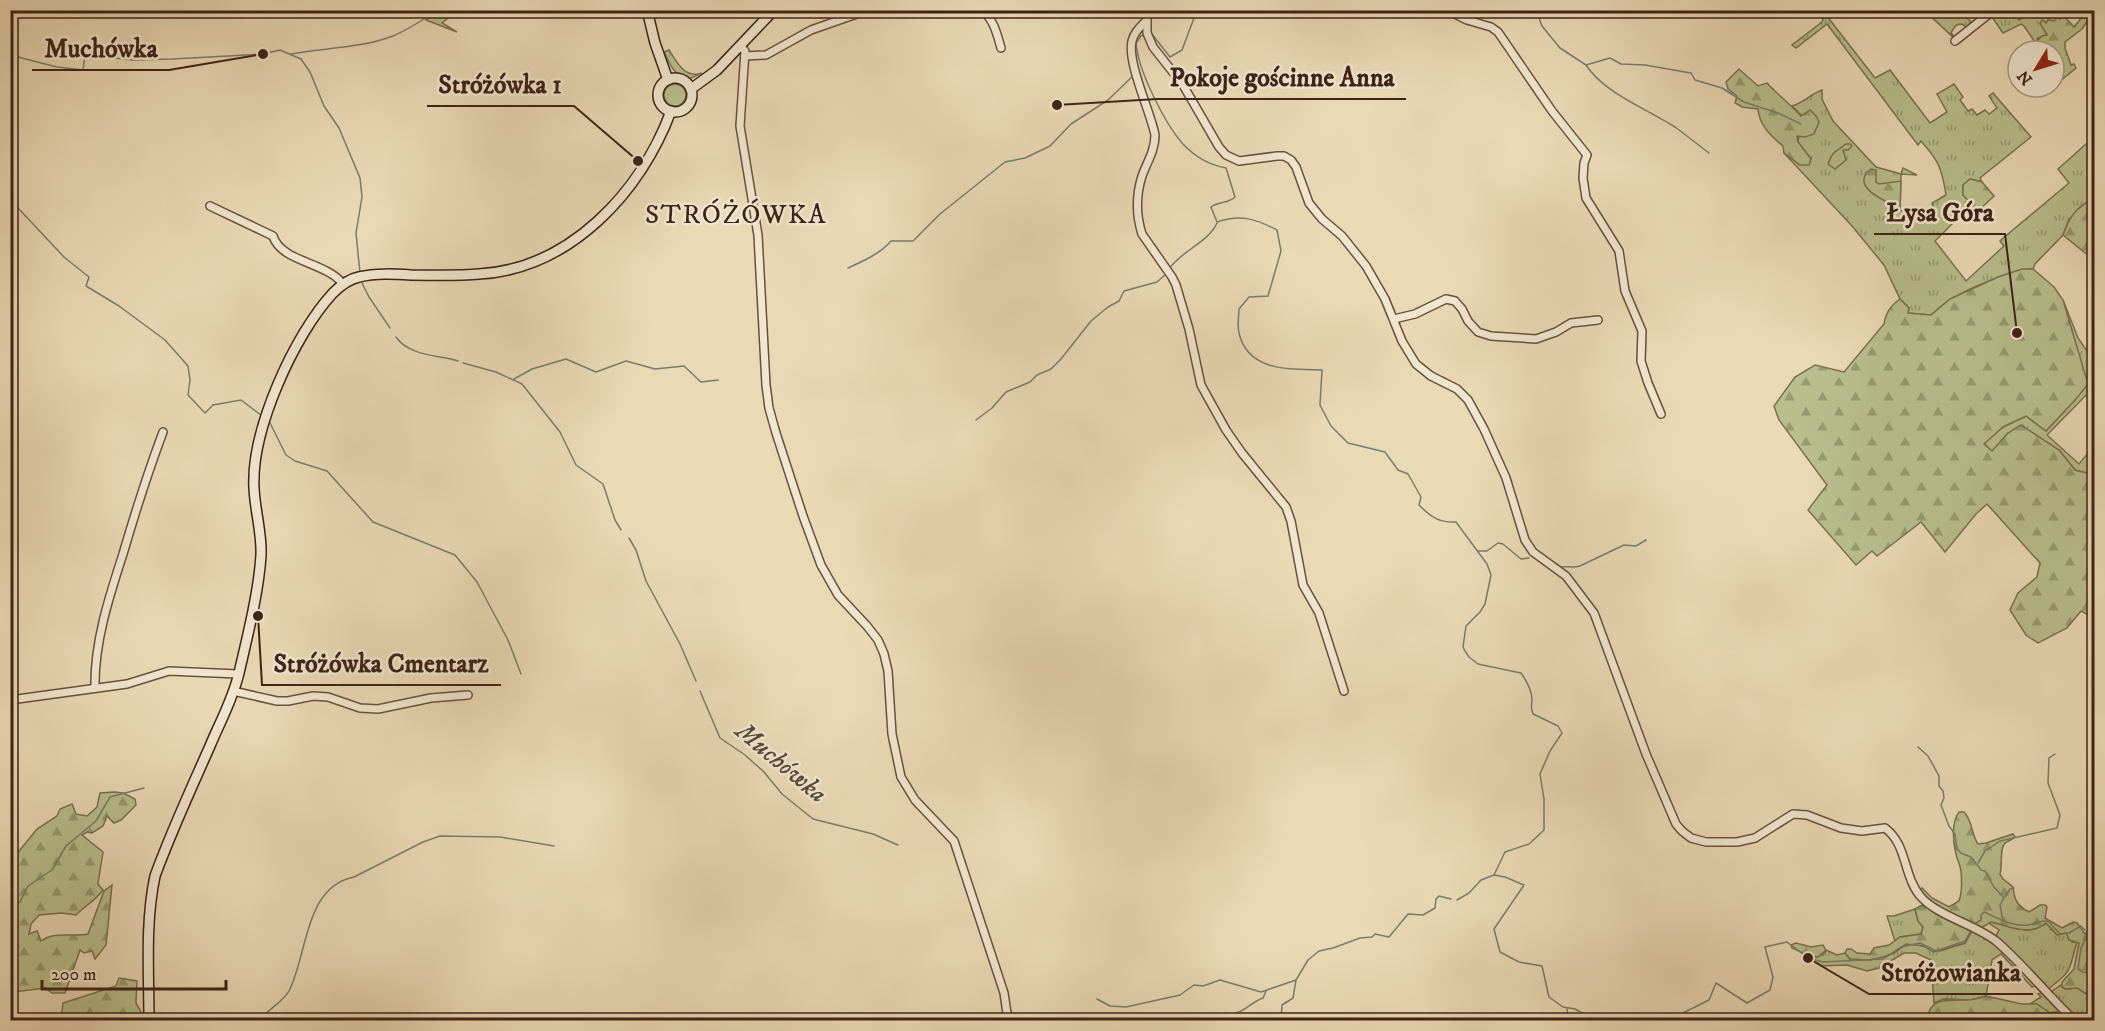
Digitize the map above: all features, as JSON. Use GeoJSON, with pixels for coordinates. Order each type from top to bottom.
{"type":"FeatureCollection","features":[{"type":"Feature","properties":{"kind":"main road"},"geometry":{"type":"LineString","coordinates":[[647,10],[655,43],[668,80]]}},
{"type":"Feature","properties":{"kind":"main road"},"geometry":{"type":"LineString","coordinates":[[691,88],[717,70],[774,10]]}},
{"type":"Feature","properties":{"kind":"main road"},"geometry":{"type":"LineString","coordinates":[[668,80],[681,80],[691,88]]}},
{"type":"Feature","properties":{"kind":"main road"},"geometry":{"type":"LineString","coordinates":[[668,80],[660,90],[659,96],[665,108],[671,111],[683,110],[688,106],[691,101],[691,88]]}},
{"type":"Feature","properties":{"kind":"main road"},"geometry":{"type":"LineString","coordinates":[[149,1020],[149,918],[155,876],[234,691],[260,564],[261,540],[254,487],[257,454],[266,419],[286,368],[308,327],[321,308],[343,284],[361,277],[501,272],[527,264],[562,247],[595,225],[622,197],[655,149],[671,111]]}},
{"type":"Feature","properties":{"kind":"street"},"geometry":{"type":"LineString","coordinates":[[745,56],[766,55],[811,30],[868,10]]}},
{"type":"Feature","properties":{"kind":"street"},"geometry":{"type":"LineString","coordinates":[[982,10],[996,29],[1001,48]]}},
{"type":"Feature","properties":{"kind":"street"},"geometry":{"type":"LineString","coordinates":[[1147,10],[1145,22],[1153,47],[1183,85],[1214,140],[1226,154],[1239,161],[1277,156],[1292,160],[1305,197],[1359,256],[1416,364],[1431,376],[1456,389],[1468,400],[1506,478],[1518,521],[1529,548],[1566,576],[1594,613],[1646,754],[1676,824],[1682,831],[1691,838],[1706,842],[1737,843],[1755,838],[1793,814],[1807,814],[1851,830],[1885,828],[1893,834],[1900,846],[1914,887],[1922,898],[1934,908],[1983,932],[1996,941],[2074,1020]]}},
{"type":"Feature","properties":{"kind":"street"},"geometry":{"type":"LineString","coordinates":[[1448,10],[1498,32],[1552,111],[1587,155],[1583,171],[1586,198],[1619,251],[1625,291],[1642,331],[1641,361],[1647,383],[1661,414]]}},
{"type":"Feature","properties":{"kind":"street"},"geometry":{"type":"LineString","coordinates":[[1955,41],[1994,10]]}},
{"type":"Feature","properties":{"kind":"street"},"geometry":{"type":"LineString","coordinates":[[1145,22],[1132,39],[1131,50],[1154,127],[1155,146],[1142,178],[1137,209],[1142,234],[1171,275],[1180,296],[1201,385],[1236,446],[1286,507],[1291,520],[1303,585],[1318,613],[1344,691]]}},
{"type":"Feature","properties":{"kind":"street"},"geometry":{"type":"LineString","coordinates":[[740,46],[745,51],[740,126],[758,235],[769,408],[802,516],[821,565],[838,595],[878,640],[884,654],[888,672],[892,734],[901,777],[915,800],[954,841],[1004,993],[1008,1020]]}},
{"type":"Feature","properties":{"kind":"street"},"geometry":{"type":"LineString","coordinates":[[210,206],[273,236],[275,244],[281,250],[318,267],[339,279],[343,284]]}},
{"type":"Feature","properties":{"kind":"street"},"geometry":{"type":"LineString","coordinates":[[1394,319],[1415,314],[1446,299],[1455,301],[1478,332],[1491,336],[1536,339],[1556,332],[1570,323],[1598,320]]}},
{"type":"Feature","properties":{"kind":"street"},"geometry":{"type":"LineString","coordinates":[[95,688],[97,655],[108,601],[163,432]]}},
{"type":"Feature","properties":{"kind":"street"},"geometry":{"type":"LineString","coordinates":[[10,700],[127,684],[170,671],[238,674]]}},
{"type":"Feature","properties":{"kind":"street"},"geometry":{"type":"LineString","coordinates":[[234,691],[277,701],[313,696],[328,697],[360,708],[378,709],[431,698],[468,695]]}},
{"type":"Feature","properties":{"kind":"green space"},"geometry":{"type":"Polygon","coordinates":[[[2043,10],[2049,19],[2065,11],[2075,11],[2066,17],[2062,15],[2047,36],[2038,39],[2033,39],[2021,24],[2003,33],[1992,17],[2000,11],[2012,11],[2019,20],[2034,11],[2043,10]]]}},
{"type":"Feature","properties":{"kind":"green space"},"geometry":{"type":"Polygon","coordinates":[[[439,11],[457,11],[442,23],[457,32],[426,20],[439,11]]]}},
{"type":"Feature","properties":{"kind":"green space"},"geometry":{"type":"Polygon","coordinates":[[[1818,11],[1823,11],[1875,78],[1890,70],[1930,123],[1947,112],[1937,94],[1954,84],[1963,97],[1960,100],[1968,111],[1972,109],[1977,115],[1985,110],[1989,114],[1997,108],[1989,96],[1993,93],[2031,137],[1980,178],[1982,182],[1970,179],[1963,185],[1963,195],[1972,204],[1935,241],[1966,281],[2004,246],[2000,241],[2002,239],[2069,183],[2058,169],[2094,137],[2094,201],[2092,199],[2069,219],[2063,235],[2035,264],[2033,269],[2002,276],[1979,285],[1958,295],[1931,315],[1908,313],[1909,308],[1900,299],[1884,265],[1852,226],[1784,153],[1800,165],[1811,159],[1798,142],[1802,116],[1792,106],[1822,90],[1822,99],[1833,121],[1876,167],[1901,174],[1900,210],[1916,217],[1934,210],[1932,203],[1946,195],[1941,172],[1932,154],[1921,141],[1918,145],[1827,24],[1796,48],[1792,45],[1822,22],[1823,19],[1818,11]]]}},
{"type":"Feature","properties":{"kind":"green space"},"geometry":{"type":"Polygon","coordinates":[[[1925,11],[1959,13],[1975,24],[1967,31],[1964,25],[1956,26],[1951,33],[1955,37],[1958,36],[1954,38],[1925,11]]]}},
{"type":"Feature","properties":{"kind":"green space"},"geometry":{"type":"Polygon","coordinates":[[[2087,11],[2094,11],[2082,29],[2066,41],[2066,39],[2039,39],[2047,35],[2040,23],[2043,20],[2046,23],[2048,20],[2054,21],[2058,17],[2060,19],[2062,14],[2074,27],[2087,11]]]}},
{"type":"Feature","properties":{"kind":"green space"},"geometry":{"type":"Polygon","coordinates":[[[669,50],[678,65],[686,72],[702,73],[689,79],[676,72],[664,52],[669,50]]]}},
{"type":"Feature","properties":{"kind":"green space"},"geometry":{"type":"Polygon","coordinates":[[[2066,51],[2071,65],[2074,64],[2076,68],[2066,76],[2066,51]]]}},
{"type":"Feature","properties":{"kind":"green space"},"geometry":{"type":"Polygon","coordinates":[[[1739,69],[1758,86],[1767,83],[1801,116],[1810,110],[1816,116],[1819,122],[1814,134],[1805,137],[1797,136],[1798,142],[1811,159],[1809,165],[1800,165],[1784,153],[1783,146],[1763,125],[1758,109],[1742,107],[1735,103],[1737,96],[1728,89],[1726,82],[1739,69]]]}},
{"type":"Feature","properties":{"kind":"green space"},"geometry":{"type":"Polygon","coordinates":[[[671,84],[679,84],[686,91],[686,99],[679,106],[671,106],[664,99],[664,91],[671,84]]]}},
{"type":"Feature","properties":{"kind":"green space"},"geometry":{"type":"Polygon","coordinates":[[[1846,144],[1852,146],[1848,150],[1843,150],[1846,160],[1835,169],[1828,164],[1831,156],[1846,144]]]}},
{"type":"Feature","properties":{"kind":"green space"},"geometry":{"type":"Polygon","coordinates":[[[1903,168],[1917,175],[1901,174],[1903,168]]]}},
{"type":"Feature","properties":{"kind":"green space"},"geometry":{"type":"Polygon","coordinates":[[[1871,169],[1876,170],[1876,182],[1879,184],[1901,181],[1900,208],[1879,198],[1867,188],[1864,182],[1865,176],[1871,169]]]}},
{"type":"Feature","properties":{"kind":"green space"},"geometry":{"type":"Polygon","coordinates":[[[1970,179],[1982,182],[1994,196],[1978,211],[1963,195],[1963,185],[1970,179]]]}},
{"type":"Feature","properties":{"kind":"green space"},"geometry":{"type":"Polygon","coordinates":[[[2092,199],[2094,201],[2094,254],[2089,256],[2063,235],[2074,214],[2092,199]]]}},
{"type":"Feature","properties":{"kind":"green space"},"geometry":{"type":"Polygon","coordinates":[[[2022,269],[2033,269],[2054,287],[2063,300],[2088,384],[2046,431],[2026,416],[2003,427],[1984,444],[1992,451],[2008,433],[2021,425],[2059,450],[2075,470],[2094,475],[2094,618],[2081,611],[2067,628],[2038,643],[2026,635],[2010,610],[2018,593],[2037,577],[2040,563],[1987,504],[1945,552],[1921,522],[1877,556],[1872,551],[1856,565],[1808,510],[1827,485],[1779,420],[1774,406],[1795,377],[1815,365],[1844,372],[1884,324],[1889,310],[1900,299],[1909,308],[1908,313],[1931,315],[1950,299],[1998,277],[2022,269]]]}},
{"type":"Feature","properties":{"kind":"green space"},"geometry":{"type":"Polygon","coordinates":[[[2063,300],[2078,338],[2094,361],[2094,387],[2047,435],[2079,464],[2094,446],[2094,475],[2075,470],[2059,450],[2008,433],[1992,452],[1984,443],[2003,427],[2026,416],[2046,431],[2076,399],[2083,370],[2063,300]]]}},
{"type":"Feature","properties":{"kind":"green space"},"geometry":{"type":"Polygon","coordinates":[[[115,792],[135,799],[136,805],[121,820],[114,823],[107,816],[103,826],[92,833],[87,832],[82,835],[103,852],[98,884],[103,890],[76,915],[62,913],[39,915],[31,924],[29,934],[37,931],[41,941],[58,935],[88,934],[104,891],[112,885],[106,945],[95,959],[92,951],[84,953],[80,950],[65,993],[52,993],[45,988],[14,992],[10,959],[11,861],[37,829],[57,816],[60,809],[72,804],[76,814],[87,816],[97,807],[100,793],[115,792]]]}},
{"type":"Feature","properties":{"kind":"green space"},"geometry":{"type":"Polygon","coordinates":[[[1959,812],[1964,812],[1967,816],[1978,844],[2013,834],[2015,837],[2003,846],[2000,874],[2013,887],[2015,899],[2019,905],[2029,912],[2040,905],[2045,905],[2047,907],[2045,918],[2062,928],[2073,922],[2077,923],[2085,934],[2094,926],[2094,994],[2088,995],[2077,988],[2062,987],[2062,982],[2074,969],[2079,943],[2069,940],[2066,933],[2057,935],[2046,923],[2026,930],[1991,922],[1981,928],[1929,902],[1918,890],[1922,888],[1932,898],[1949,907],[1959,901],[1961,876],[1953,833],[1959,812]]]}},
{"type":"Feature","properties":{"kind":"green space"},"geometry":{"type":"Polygon","coordinates":[[[1922,905],[1973,929],[1965,943],[1933,952],[1924,946],[1906,944],[1894,953],[1870,960],[1850,959],[1845,953],[1847,949],[1851,949],[1857,953],[1870,954],[1874,948],[1889,945],[1900,937],[1921,934],[1923,927],[1918,921],[1915,909],[1922,905]]]}},
{"type":"Feature","properties":{"kind":"green space"},"geometry":{"type":"Polygon","coordinates":[[[1915,909],[1918,921],[1923,927],[1921,934],[1900,937],[1895,941],[1887,916],[1915,909]]]}},
{"type":"Feature","properties":{"kind":"green space"},"geometry":{"type":"Polygon","coordinates":[[[1991,922],[2026,930],[2046,923],[2051,930],[2067,933],[2072,942],[2077,942],[2069,969],[2062,978],[2048,989],[2045,988],[1996,936],[1999,930],[1990,924],[1991,922]]]}},
{"type":"Feature","properties":{"kind":"green space"},"geometry":{"type":"Polygon","coordinates":[[[1973,929],[2001,948],[2036,986],[2032,987],[2001,954],[1992,960],[1986,996],[1971,1000],[1944,999],[1934,1003],[1931,960],[1916,953],[1904,953],[1879,968],[1867,971],[1847,965],[1822,966],[1803,954],[1812,957],[1823,955],[1826,950],[1837,955],[1845,953],[1850,959],[1894,953],[1906,944],[1916,944],[1940,951],[1965,943],[1973,929]]]}},
{"type":"Feature","properties":{"kind":"green space"},"geometry":{"type":"Polygon","coordinates":[[[1796,943],[1811,947],[1823,945],[1826,950],[1818,957],[1812,957],[1792,948],[1791,945],[1796,943]]]}},
{"type":"Feature","properties":{"kind":"green space"},"geometry":{"type":"Polygon","coordinates":[[[119,978],[137,981],[136,1003],[141,1012],[141,1020],[61,1020],[63,1003],[116,986],[119,978]]]}},
{"type":"Feature","properties":{"kind":"green space"},"geometry":{"type":"Polygon","coordinates":[[[2061,985],[2066,989],[2077,988],[2094,994],[2094,1020],[2077,1020],[2049,993],[2061,985]]]}},
{"type":"Feature","properties":{"kind":"green space"},"geometry":{"type":"Polygon","coordinates":[[[2043,993],[2060,1011],[2050,1013],[2030,1004],[2041,997],[2038,994],[2043,993]]]}},
{"type":"Feature","properties":{"kind":"green space"},"geometry":{"type":"Polygon","coordinates":[[[1986,996],[2022,1004],[2037,1004],[2050,1013],[2060,1011],[2070,1020],[1928,1020],[1931,1007],[1941,1001],[1972,1000],[1986,996]]]}},
{"type":"Feature","properties":{"kind":"waterway"},"geometry":{"type":"LineString","coordinates":[[291,54],[381,40],[405,30],[438,10]]}},
{"type":"Feature","properties":{"kind":"waterway"},"geometry":{"type":"LineString","coordinates":[[1149,34],[1151,33],[1170,57],[1182,50],[1197,10]]}},
{"type":"Feature","properties":{"kind":"waterway"},"geometry":{"type":"LineString","coordinates":[[1536,10],[1542,26],[1560,48],[1586,65],[1610,58],[1621,64],[1645,65],[1691,73],[1695,80],[1722,88],[1744,102],[1778,113],[1801,124]]}},
{"type":"Feature","properties":{"kind":"waterway"},"geometry":{"type":"LineString","coordinates":[[1144,35],[1136,43],[1142,67],[1153,95],[1175,134],[1182,143],[1202,159],[1226,168],[1235,197],[1211,207],[1217,222],[1241,218],[1262,223],[1277,230],[1281,251],[1268,296],[1249,297],[1239,309],[1238,330],[1244,346],[1251,355],[1272,366],[1322,370],[1320,405],[1331,426],[1348,443],[1385,452],[1398,470],[1408,474],[1421,497],[1419,505],[1436,518],[1456,522],[1487,564],[1491,575],[1485,604],[1466,626],[1463,647],[1469,657],[1478,664],[1521,673],[1531,692],[1533,714],[1558,726],[1562,733],[1550,751],[1540,774],[1544,799],[1544,830],[1529,844],[1505,852],[1494,875],[1524,885],[1494,929],[1500,952],[1519,962],[1542,966],[1549,997],[1563,1007],[1575,1009],[1595,1020]]}},
{"type":"Feature","properties":{"kind":"waterway","name":"Muchówka"},"geometry":{"type":"LineString","coordinates":[[10,55],[57,67],[83,70],[85,55],[133,60],[263,54],[280,50],[301,59],[310,72],[324,106],[339,128],[360,178],[362,197],[356,233],[360,273]]}},
{"type":"Feature","properties":{"kind":"waterway"},"geometry":{"type":"LineString","coordinates":[[1586,65],[1594,75],[1615,92],[1675,127],[1709,153]]}},
{"type":"Feature","properties":{"kind":"waterway"},"geometry":{"type":"LineString","coordinates":[[848,268],[877,253],[891,241],[913,241],[940,214],[1005,162],[1025,158],[1050,146],[1071,124],[1108,100],[1134,75]]}},
{"type":"Feature","properties":{"kind":"waterway"},"geometry":{"type":"LineString","coordinates":[[10,176],[18,208],[64,257],[89,277],[86,286],[119,306],[165,340],[188,366],[190,380],[188,395],[205,413],[213,405],[241,400],[262,416]]}},
{"type":"Feature","properties":{"kind":"waterway"},"geometry":{"type":"LineString","coordinates":[[1169,269],[1180,257],[1208,236],[1217,223]]}},
{"type":"Feature","properties":{"kind":"waterway"},"geometry":{"type":"LineString","coordinates":[[976,420],[992,408],[1006,392],[1030,382],[1037,375],[1051,369],[1091,321],[1119,301],[1124,291],[1157,282],[1167,273]]}},
{"type":"Feature","properties":{"kind":"waterway","name":"Muchówka"},"geometry":{"type":"LineString","coordinates":[[361,281],[390,328]]}},
{"type":"Feature","properties":{"kind":"waterway","name":"Muchówka"},"geometry":{"type":"LineString","coordinates":[[396,337],[408,348],[458,361]]}},
{"type":"Feature","properties":{"kind":"waterway"},"geometry":{"type":"LineString","coordinates":[[514,379],[532,369],[566,359],[596,372],[626,361],[655,369],[684,366],[701,382],[718,380]]}},
{"type":"Feature","properties":{"kind":"waterway","name":"Muchówka"},"geometry":{"type":"LineString","coordinates":[[463,363],[496,372],[522,384],[560,432],[576,465],[603,484],[615,520],[621,530]]}},
{"type":"Feature","properties":{"kind":"waterway"},"geometry":{"type":"LineString","coordinates":[[269,421],[286,455],[295,461],[327,471],[373,522],[455,555],[477,582],[508,640],[521,674]]}},
{"type":"Feature","properties":{"kind":"waterway","name":"Muchówka"},"geometry":{"type":"LineString","coordinates":[[629,538],[636,550],[646,581],[680,644],[696,681]]}},
{"type":"Feature","properties":{"kind":"waterway"},"geometry":{"type":"LineString","coordinates":[[1561,567],[1580,566],[1624,545],[1636,546],[1646,540]]}},
{"type":"Feature","properties":{"kind":"waterway"},"geometry":{"type":"LineString","coordinates":[[1478,551],[1487,551],[1498,543],[1503,544],[1521,559],[1529,558]]}},
{"type":"Feature","properties":{"kind":"waterway","name":"Muchówka"},"geometry":{"type":"LineString","coordinates":[[700,691],[720,738],[745,755],[764,772],[782,794],[813,819],[873,834],[898,845]]}},
{"type":"Feature","properties":{"kind":"waterway"},"geometry":{"type":"LineString","coordinates":[[1918,747],[1928,756],[1939,776],[1939,786],[1944,798],[1941,805],[1949,826],[1955,834],[1957,849],[1971,857],[1981,870],[1985,871],[1994,887],[2004,898],[2000,905],[2003,921]]}},
{"type":"Feature","properties":{"kind":"waterway"},"geometry":{"type":"LineString","coordinates":[[1978,863],[1985,851],[2000,841],[2057,828],[2060,815],[2048,783],[2049,758],[2055,754]]}},
{"type":"Feature","properties":{"kind":"waterway"},"geometry":{"type":"LineString","coordinates":[[10,908],[20,902],[28,886],[52,870],[66,846],[96,821],[110,797],[144,788]]}},
{"type":"Feature","properties":{"kind":"waterway"},"geometry":{"type":"LineString","coordinates":[[260,1020],[289,991],[316,908],[325,894],[338,883],[440,836],[500,837],[554,846]]}},
{"type":"Feature","properties":{"kind":"waterway"},"geometry":{"type":"LineString","coordinates":[[1457,900],[1469,893],[1481,880],[1494,875]]}},
{"type":"Feature","properties":{"kind":"waterway"},"geometry":{"type":"LineString","coordinates":[[2005,897],[2010,889],[2014,888]]}},
{"type":"Feature","properties":{"kind":"waterway"},"geometry":{"type":"LineString","coordinates":[[1281,1020],[1282,1005],[1293,998],[1296,980],[1308,960],[1319,951],[1360,938],[1372,937],[1375,934],[1389,937],[1408,914],[1423,915],[1435,908],[1436,899],[1439,896],[1451,899]]}},
{"type":"Feature","properties":{"kind":"waterway"},"geometry":{"type":"LineString","coordinates":[[1976,923],[1981,920],[1984,912],[2016,925],[2048,921],[2060,934],[2069,933],[2081,926],[2085,930]]}},
{"type":"Feature","properties":{"kind":"waterway"},"geometry":{"type":"LineString","coordinates":[[1643,1020],[1677,1016],[1709,1000],[1716,983],[1747,1003],[1770,990],[1773,977],[1765,947],[1787,942],[1808,958],[1823,962],[1883,959],[1901,947],[1920,943],[1936,951],[1965,941],[1971,930]]}},
{"type":"Feature","properties":{"kind":"waterway"},"geometry":{"type":"LineString","coordinates":[[2086,933],[2088,934],[2081,948],[2078,969],[2094,974]]}},
{"type":"Feature","properties":{"kind":"waterway"},"geometry":{"type":"LineString","coordinates":[[1097,999],[1110,1006],[1126,1007],[1180,995],[1194,985],[1203,986],[1220,980],[1261,992],[1296,980]]}},
{"type":"Feature","properties":{"kind":"waterway"},"geometry":{"type":"LineString","coordinates":[[1222,1020],[1263,998],[1266,991]]}},
{"type":"Feature","properties":{"kind":"waterway"},"geometry":{"type":"LineString","coordinates":[[1567,1009],[1568,1020]]}},
{"type":"Feature","properties":{"kind":"place","name":"Muchówka"},"geometry":{"type":"Point","coordinates":[263,54]}},
{"type":"Feature","properties":{"kind":"place","name":"Pokoje gościnne Anna"},"geometry":{"type":"Point","coordinates":[1057,105]}},
{"type":"Feature","properties":{"kind":"place","name":"Stróżówka 1"},"geometry":{"type":"Point","coordinates":[638,161]}},
{"type":"Feature","properties":{"kind":"place","name":"Łysa Góra"},"geometry":{"type":"Point","coordinates":[2017,333]}},
{"type":"Feature","properties":{"kind":"place","name":"Stróżówka Cmentarz"},"geometry":{"type":"Point","coordinates":[258,616]}},
{"type":"Feature","properties":{"kind":"place","name":"Stróżowianka"},"geometry":{"type":"Point","coordinates":[1808,958]}},
{"type":"Feature","properties":{"kind":"district","name":"STRÓŻÓWKA"},"geometry":{"type":"Point","coordinates":[736,215]}}]}
